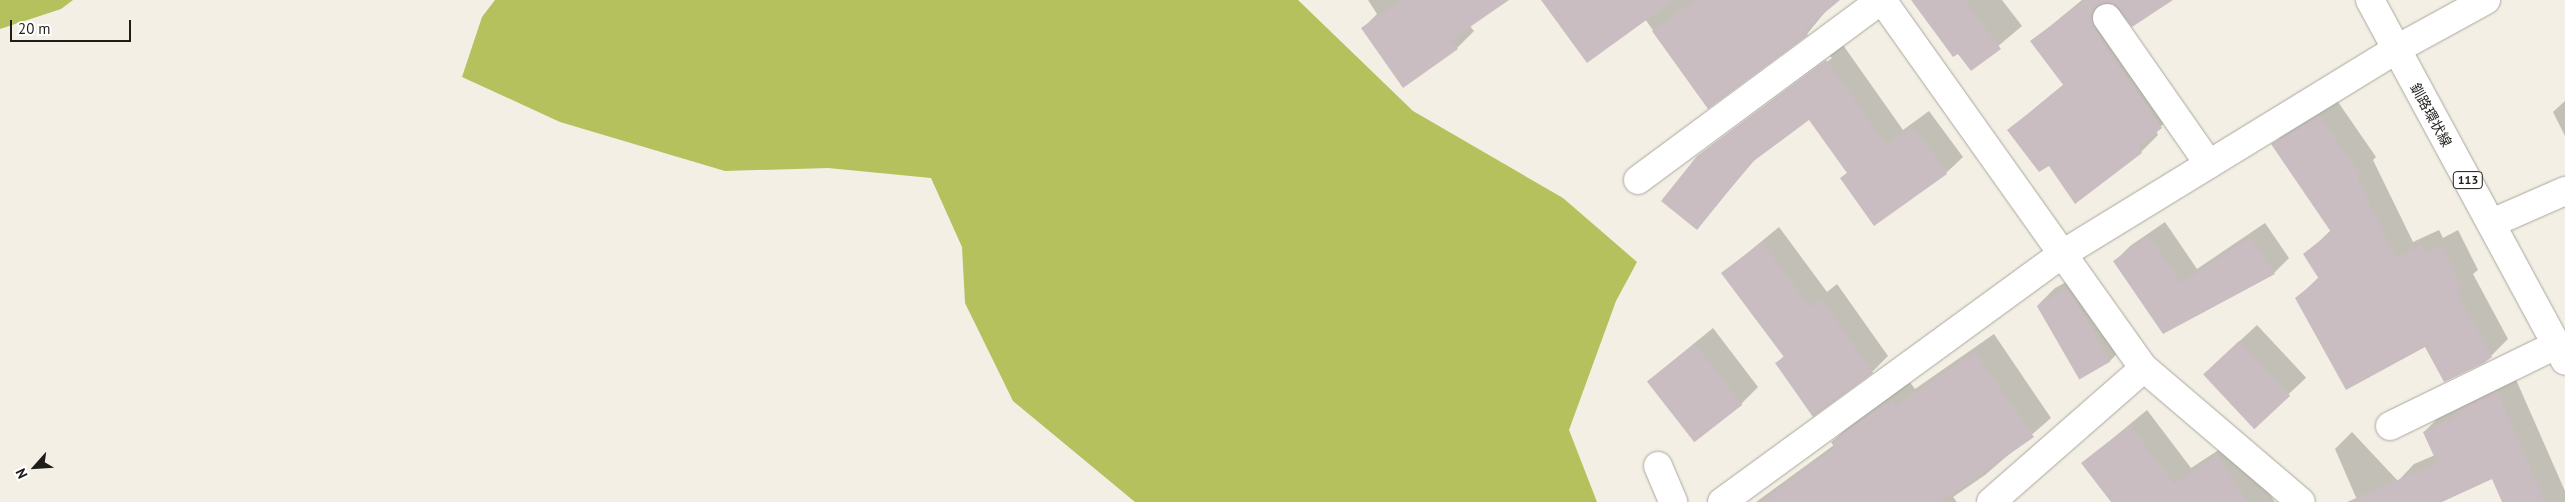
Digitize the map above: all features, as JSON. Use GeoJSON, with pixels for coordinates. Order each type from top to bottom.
{"type":"FeatureCollection","features":[{"type":"Feature","properties":{"kind":"street"},"geometry":{"type":"LineString","coordinates":[[1638,180],[1882,0],[2064,253],[2144,368],[2296,501]]}},
{"type":"Feature","properties":{"kind":"street","name":"釧路環状線"},"geometry":{"type":"LineString","coordinates":[[2370,0],[2395,50],[2492,223],[2561,353]]}},
{"type":"Feature","properties":{"kind":"street"},"geometry":{"type":"LineString","coordinates":[[1722,502],[2064,253],[2395,50],[2486,0]]}},
{"type":"Feature","properties":{"kind":"street"},"geometry":{"type":"LineString","coordinates":[[2107,18],[2209,164]]}},
{"type":"Feature","properties":{"kind":"street"},"geometry":{"type":"LineString","coordinates":[[2492,223],[2565,190]]}},
{"type":"Feature","properties":{"kind":"street"},"geometry":{"type":"LineString","coordinates":[[2390,426],[2561,353]]}},
{"type":"Feature","properties":{"kind":"street"},"geometry":{"type":"LineString","coordinates":[[1991,502],[2144,368]]}},
{"type":"Feature","properties":{"kind":"street"},"geometry":{"type":"LineString","coordinates":[[1658,466],[1673,502]]}},
{"type":"Feature","properties":{"kind":"green space"},"geometry":{"type":"Polygon","coordinates":[[[0,0],[73,0],[61,9],[0,29],[0,0]]]}},
{"type":"Feature","properties":{"kind":"green space"},"geometry":{"type":"Polygon","coordinates":[[[495,0],[1298,0],[1413,111],[1563,198],[1637,262],[1616,301],[1569,430],[1597,502],[1135,502],[1013,401],[965,303],[962,247],[931,178],[828,168],[725,171],[560,122],[462,77],[482,17],[495,0]]]}},
{"type":"Feature","properties":{"kind":"building"},"geometry":{"type":"Polygon","coordinates":[[[1401,0],[1509,0],[1451,40],[1458,49],[1403,88],[1361,28],[1401,0]]]}},
{"type":"Feature","properties":{"kind":"building"},"geometry":{"type":"Polygon","coordinates":[[[1541,0],[1674,0],[1587,63],[1541,0]]]}},
{"type":"Feature","properties":{"kind":"building"},"geometry":{"type":"Polygon","coordinates":[[[1695,0],[1840,0],[1804,30],[1808,35],[1708,109],[1652,31],[1695,0]]]}},
{"type":"Feature","properties":{"kind":"building"},"geometry":{"type":"Polygon","coordinates":[[[1911,0],[1965,0],[2001,49],[1971,71],[1958,54],[1953,57],[1911,0]]]}},
{"type":"Feature","properties":{"kind":"building"},"geometry":{"type":"Polygon","coordinates":[[[2086,0],[2173,0],[2132,27],[2113,4],[2098,5],[2093,11],[2092,20],[2104,45],[2162,128],[2138,147],[2142,153],[2075,204],[2049,166],[2039,172],[2007,130],[2064,86],[2030,41],[2086,0]]]}},
{"type":"Feature","properties":{"kind":"building"},"geometry":{"type":"Polygon","coordinates":[[[1826,60],[1886,145],[1913,126],[1947,174],[1874,226],[1840,178],[1847,173],[1809,120],[1751,163],[1697,230],[1661,201],[1697,156],[1826,60]]]}},
{"type":"Feature","properties":{"kind":"building"},"geometry":{"type":"Polygon","coordinates":[[[2319,115],[2360,174],[2357,177],[2396,258],[2422,245],[2426,253],[2442,246],[2462,287],[2456,290],[2492,357],[2484,363],[2444,382],[2425,347],[2346,390],[2295,298],[2319,279],[2303,254],[2331,232],[2271,144],[2319,115]]]}},
{"type":"Feature","properties":{"kind":"building"},"geometry":{"type":"Polygon","coordinates":[[[2149,236],[2181,283],[2250,237],[2275,274],[2163,334],[2113,261],[2149,236]]]}},
{"type":"Feature","properties":{"kind":"building"},"geometry":{"type":"Polygon","coordinates":[[[1762,242],[1810,307],[1821,299],[1873,373],[1813,417],[1775,363],[1784,357],[1721,273],[1762,242]]]}},
{"type":"Feature","properties":{"kind":"building"},"geometry":{"type":"Polygon","coordinates":[[[2068,288],[2110,362],[2079,380],[2037,306],[2068,288]]]}},
{"type":"Feature","properties":{"kind":"building"},"geometry":{"type":"Polygon","coordinates":[[[2239,341],[2290,396],[2254,429],[2203,374],[2239,341]]]}},
{"type":"Feature","properties":{"kind":"building"},"geometry":{"type":"Polygon","coordinates":[[[1695,344],[1742,405],[1694,442],[1647,382],[1695,344]]]}},
{"type":"Feature","properties":{"kind":"building"},"geometry":{"type":"Polygon","coordinates":[[[1975,352],[2034,437],[1941,502],[1761,502],[1835,448],[1831,442],[1891,399],[1896,406],[1975,352]]]}},
{"type":"Feature","properties":{"kind":"building"},"geometry":{"type":"Polygon","coordinates":[[[2497,391],[2545,502],[2502,502],[2492,479],[2442,502],[2347,502],[2437,463],[2423,432],[2461,414],[2459,410],[2497,391]]]}},
{"type":"Feature","properties":{"kind":"building"},"geometry":{"type":"Polygon","coordinates":[[[2130,425],[2174,484],[2217,455],[2248,502],[2111,502],[2081,463],[2130,425]]]}}]}
